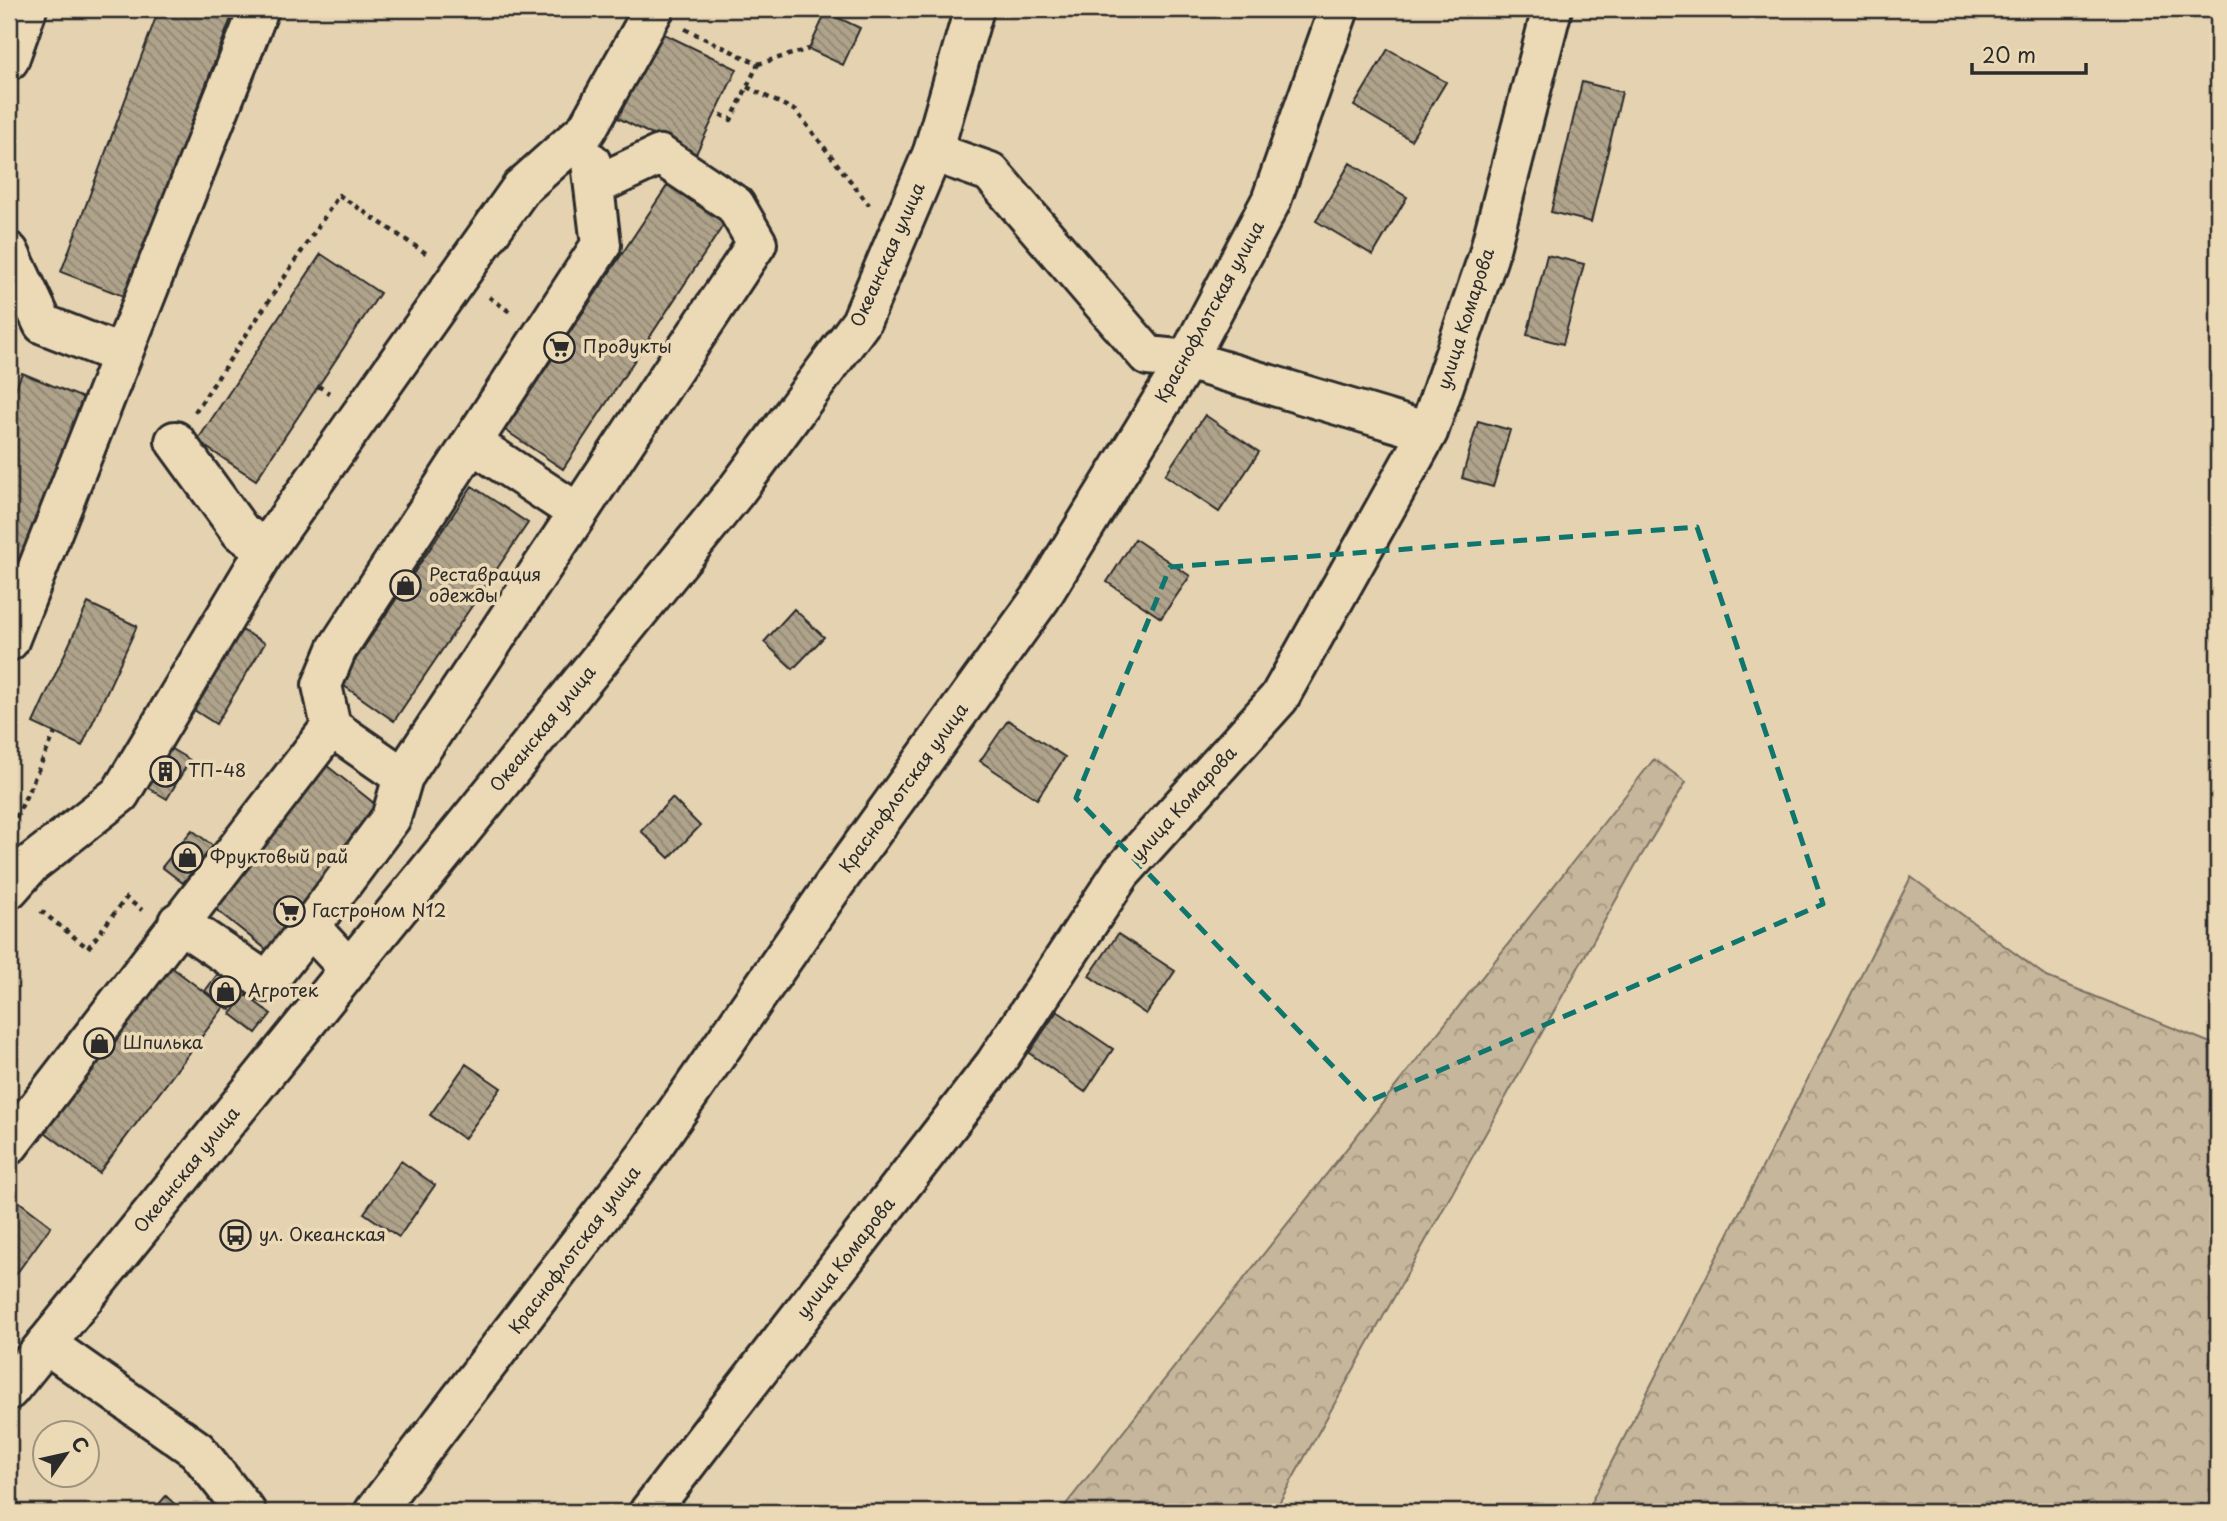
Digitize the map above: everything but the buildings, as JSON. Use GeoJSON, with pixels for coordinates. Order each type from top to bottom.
{"type":"FeatureCollection","features":[{"type":"Feature","properties":{"kind":"street"},"geometry":{"type":"LineString","coordinates":[[9,60],[27,9]]}},
{"type":"Feature","properties":{"kind":"street"},"geometry":{"type":"LineString","coordinates":[[9,641],[259,9]]}},
{"type":"Feature","properties":{"kind":"street","name":"Океанская улица"},"geometry":{"type":"LineString","coordinates":[[9,1390],[736,491],[861,323],[933,152],[974,9]]}},
{"type":"Feature","properties":{"kind":"street","name":"Краснофлотская улица"},"geometry":{"type":"LineString","coordinates":[[374,1512],[647,1155],[836,882],[1040,599],[1187,360],[1271,201],[1339,9]]}},
{"type":"Feature","properties":{"kind":"street","name":"улица Комарова"},"geometry":{"type":"LineString","coordinates":[[649,1512],[995,1064],[1121,873],[1279,698],[1428,432],[1488,257],[1552,9]]}},
{"type":"Feature","properties":{"kind":"street"},"geometry":{"type":"LineString","coordinates":[[13,863],[121,794],[266,549],[521,188],[587,129],[653,11]]}},
{"type":"Feature","properties":{"kind":"street"},"geometry":{"type":"LineString","coordinates":[[402,776],[331,727],[322,685],[337,649],[601,245],[587,129]]}},
{"type":"Feature","properties":{"kind":"street"},"geometry":{"type":"LineString","coordinates":[[933,152],[990,172],[1148,356],[1187,360],[1428,432]]}},
{"type":"Feature","properties":{"kind":"street"},"geometry":{"type":"LineString","coordinates":[[174,927],[267,982],[391,818],[402,776],[757,243],[735,205],[660,155],[594,186]]}},
{"type":"Feature","properties":{"kind":"street"},"geometry":{"type":"LineString","coordinates":[[9,253],[43,324],[122,355]]}},
{"type":"Feature","properties":{"kind":"street"},"geometry":{"type":"LineString","coordinates":[[175,442],[241,532],[266,549]]}},
{"type":"Feature","properties":{"kind":"street"},"geometry":{"type":"LineString","coordinates":[[472,443],[578,513]]}},
{"type":"Feature","properties":{"kind":"street"},"geometry":{"type":"LineString","coordinates":[[9,1145],[174,927],[331,727]]}},
{"type":"Feature","properties":{"kind":"street"},"geometry":{"type":"LineString","coordinates":[[310,927],[349,969]]}},
{"type":"Feature","properties":{"kind":"street"},"geometry":{"type":"LineString","coordinates":[[46,1344],[197,1450],[246,1512]]}},
{"type":"Feature","properties":{"kind":"path"},"geometry":{"type":"LineString","coordinates":[[653,11],[758,64],[809,49]]}},
{"type":"Feature","properties":{"kind":"path"},"geometry":{"type":"LineString","coordinates":[[716,113],[731,120],[758,64]]}},
{"type":"Feature","properties":{"kind":"path"},"geometry":{"type":"LineString","coordinates":[[747,88],[796,111],[876,214]]}},
{"type":"Feature","properties":{"kind":"path"},"geometry":{"type":"LineString","coordinates":[[175,442],[339,195],[542,335]]}},
{"type":"Feature","properties":{"kind":"path"},"geometry":{"type":"LineString","coordinates":[[55,733],[13,863],[89,948],[127,898],[174,927]]}},
{"type":"Feature","properties":{"kind":"highlighted area"},"geometry":{"type":"Polygon","coordinates":[[[1697,527],[1823,904],[1367,1102],[1076,798],[1170,567],[1697,527]]]}},
{"type":"Feature","properties":{"kind":"green space"},"geometry":{"type":"Polygon","coordinates":[[[1654,759],[1686,782],[1635,866],[1274,1512],[1060,1512],[1654,759]]]}},
{"type":"Feature","properties":{"kind":"green space"},"geometry":{"type":"Polygon","coordinates":[[[1911,877],[2047,977],[2218,1046],[2218,1512],[1586,1512],[1911,877]]]}},
{"type":"Feature","properties":{"kind":"place","name":"Продукты"},"geometry":{"type":"Point","coordinates":[560,347]}},
{"type":"Feature","properties":{"kind":"place","name":"Реставрация одежды"},"geometry":{"type":"Point","coordinates":[406,585]}},
{"type":"Feature","properties":{"kind":"place","name":"ТП-48"},"geometry":{"type":"Point","coordinates":[165,771]}},
{"type":"Feature","properties":{"kind":"place","name":"Фруктовый рай"},"geometry":{"type":"Point","coordinates":[187,857]}},
{"type":"Feature","properties":{"kind":"place","name":"Гастроном N12"},"geometry":{"type":"Point","coordinates":[289,911]}},
{"type":"Feature","properties":{"kind":"place","name":"Агротек"},"geometry":{"type":"Point","coordinates":[225,991]}},
{"type":"Feature","properties":{"kind":"place","name":"Шпилька"},"geometry":{"type":"Point","coordinates":[100,1043]}},
{"type":"Feature","properties":{"kind":"place","name":"ул. Океанская"},"geometry":{"type":"Point","coordinates":[236,1235]}}]}
